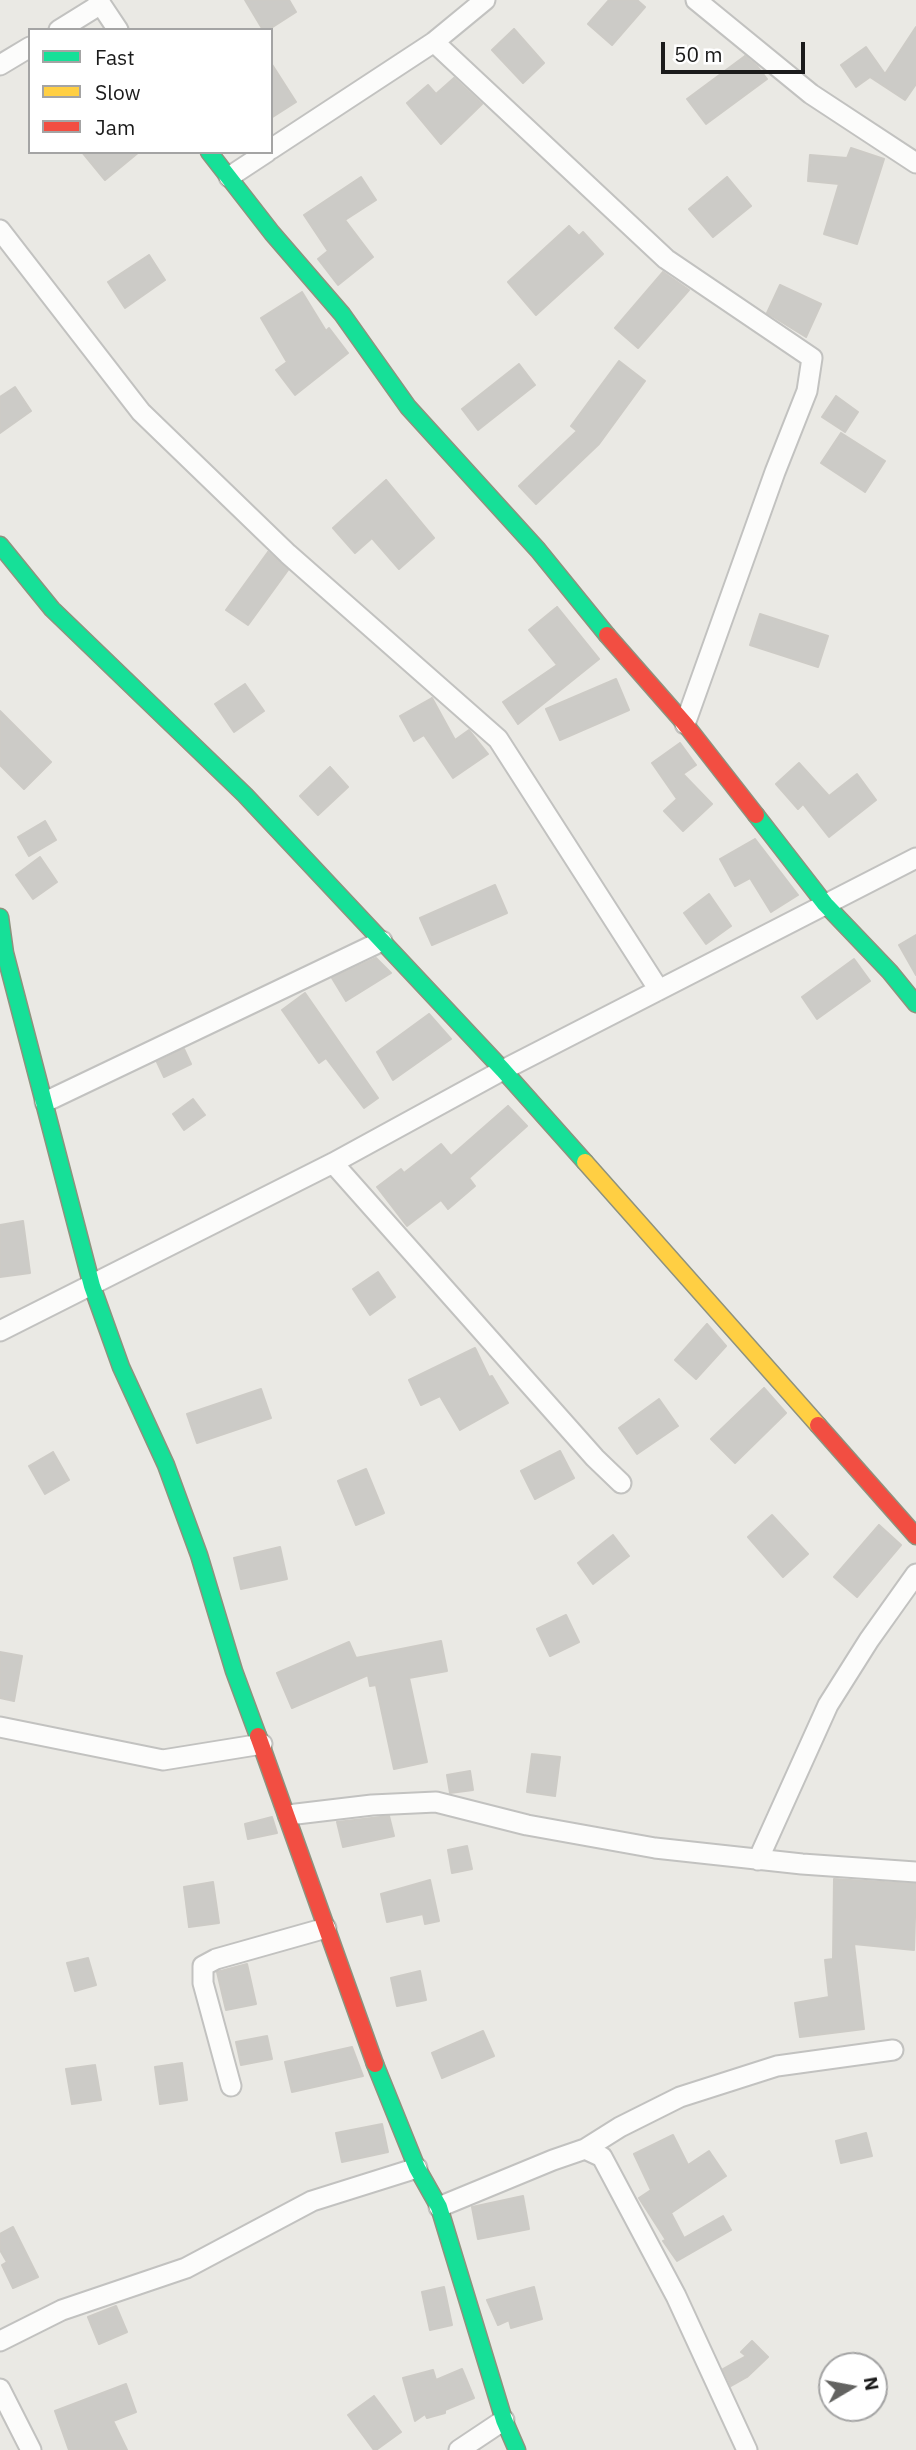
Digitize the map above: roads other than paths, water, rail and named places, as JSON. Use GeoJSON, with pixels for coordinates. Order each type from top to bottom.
{"type":"FeatureCollection","features":[{"type":"Feature","properties":{"kind":"street"},"geometry":{"type":"LineString","coordinates":[[273,148],[434,42],[485,0]]}},
{"type":"Feature","properties":{"kind":"street"},"geometry":{"type":"LineString","coordinates":[[696,0],[811,94],[916,163]]}},
{"type":"Feature","properties":{"kind":"street"},"geometry":{"type":"LineString","coordinates":[[62,28],[99,2],[117,28]]}},
{"type":"Feature","properties":{"kind":"street"},"geometry":{"type":"LineString","coordinates":[[434,42],[666,259],[812,358],[807,391],[775,472],[685,724]]}},
{"type":"Feature","properties":{"kind":"street"},"geometry":{"type":"LineString","coordinates":[[0,65],[28,48]]}},
{"type":"Feature","properties":{"kind":"street"},"geometry":{"type":"LineString","coordinates":[[211,154],[272,233],[342,314],[408,407],[538,550],[596,622],[685,724],[825,904],[890,972],[916,1004]]}},
{"type":"Feature","properties":{"kind":"street"},"geometry":{"type":"LineString","coordinates":[[229,177],[264,154]]}},
{"type":"Feature","properties":{"kind":"street"},"geometry":{"type":"LineString","coordinates":[[0,230],[141,412],[288,554],[498,739],[659,990]]}},
{"type":"Feature","properties":{"kind":"street"},"geometry":{"type":"LineString","coordinates":[[0,545],[52,608],[245,795],[503,1070],[916,1536]]}},
{"type":"Feature","properties":{"kind":"street"},"geometry":{"type":"LineString","coordinates":[[0,1331],[333,1163],[503,1070],[916,858]]}},
{"type":"Feature","properties":{"kind":"street"},"geometry":{"type":"LineString","coordinates":[[0,917],[2,956],[45,1102],[92,1286],[121,1367],[166,1465],[199,1555],[234,1671],[387,2096],[418,2168],[439,2207],[504,2420],[517,2450]]}},
{"type":"Feature","properties":{"kind":"street"},"geometry":{"type":"LineString","coordinates":[[45,1102],[382,941]]}},
{"type":"Feature","properties":{"kind":"street"},"geometry":{"type":"LineString","coordinates":[[333,1163],[595,1458],[621,1483]]}},
{"type":"Feature","properties":{"kind":"street"},"geometry":{"type":"LineString","coordinates":[[758,1860],[828,1705],[869,1640],[916,1574]]}},
{"type":"Feature","properties":{"kind":"street"},"geometry":{"type":"LineString","coordinates":[[0,1727],[163,1760],[261,1744]]}},
{"type":"Feature","properties":{"kind":"street"},"geometry":{"type":"LineString","coordinates":[[288,1815],[372,1805],[436,1802],[527,1825],[642,1846],[758,1860],[916,1871]]}},
{"type":"Feature","properties":{"kind":"street"},"geometry":{"type":"LineString","coordinates":[[231,2086],[203,1983],[203,1966],[216,1959],[326,1927]]}},
{"type":"Feature","properties":{"kind":"street"},"geometry":{"type":"LineString","coordinates":[[439,2207],[586,2149],[620,2127],[680,2097],[777,2066],[893,2050]]}},
{"type":"Feature","properties":{"kind":"street"},"geometry":{"type":"LineString","coordinates":[[586,2149],[602,2157],[676,2296],[747,2450]]}},
{"type":"Feature","properties":{"kind":"street"},"geometry":{"type":"LineString","coordinates":[[0,2341],[62,2310],[186,2268],[312,2201],[418,2168]]}},
{"type":"Feature","properties":{"kind":"street"},"geometry":{"type":"LineString","coordinates":[[0,2389],[32,2450]]}},
{"type":"Feature","properties":{"kind":"street"},"geometry":{"type":"LineString","coordinates":[[459,2450],[504,2420]]}}]}
